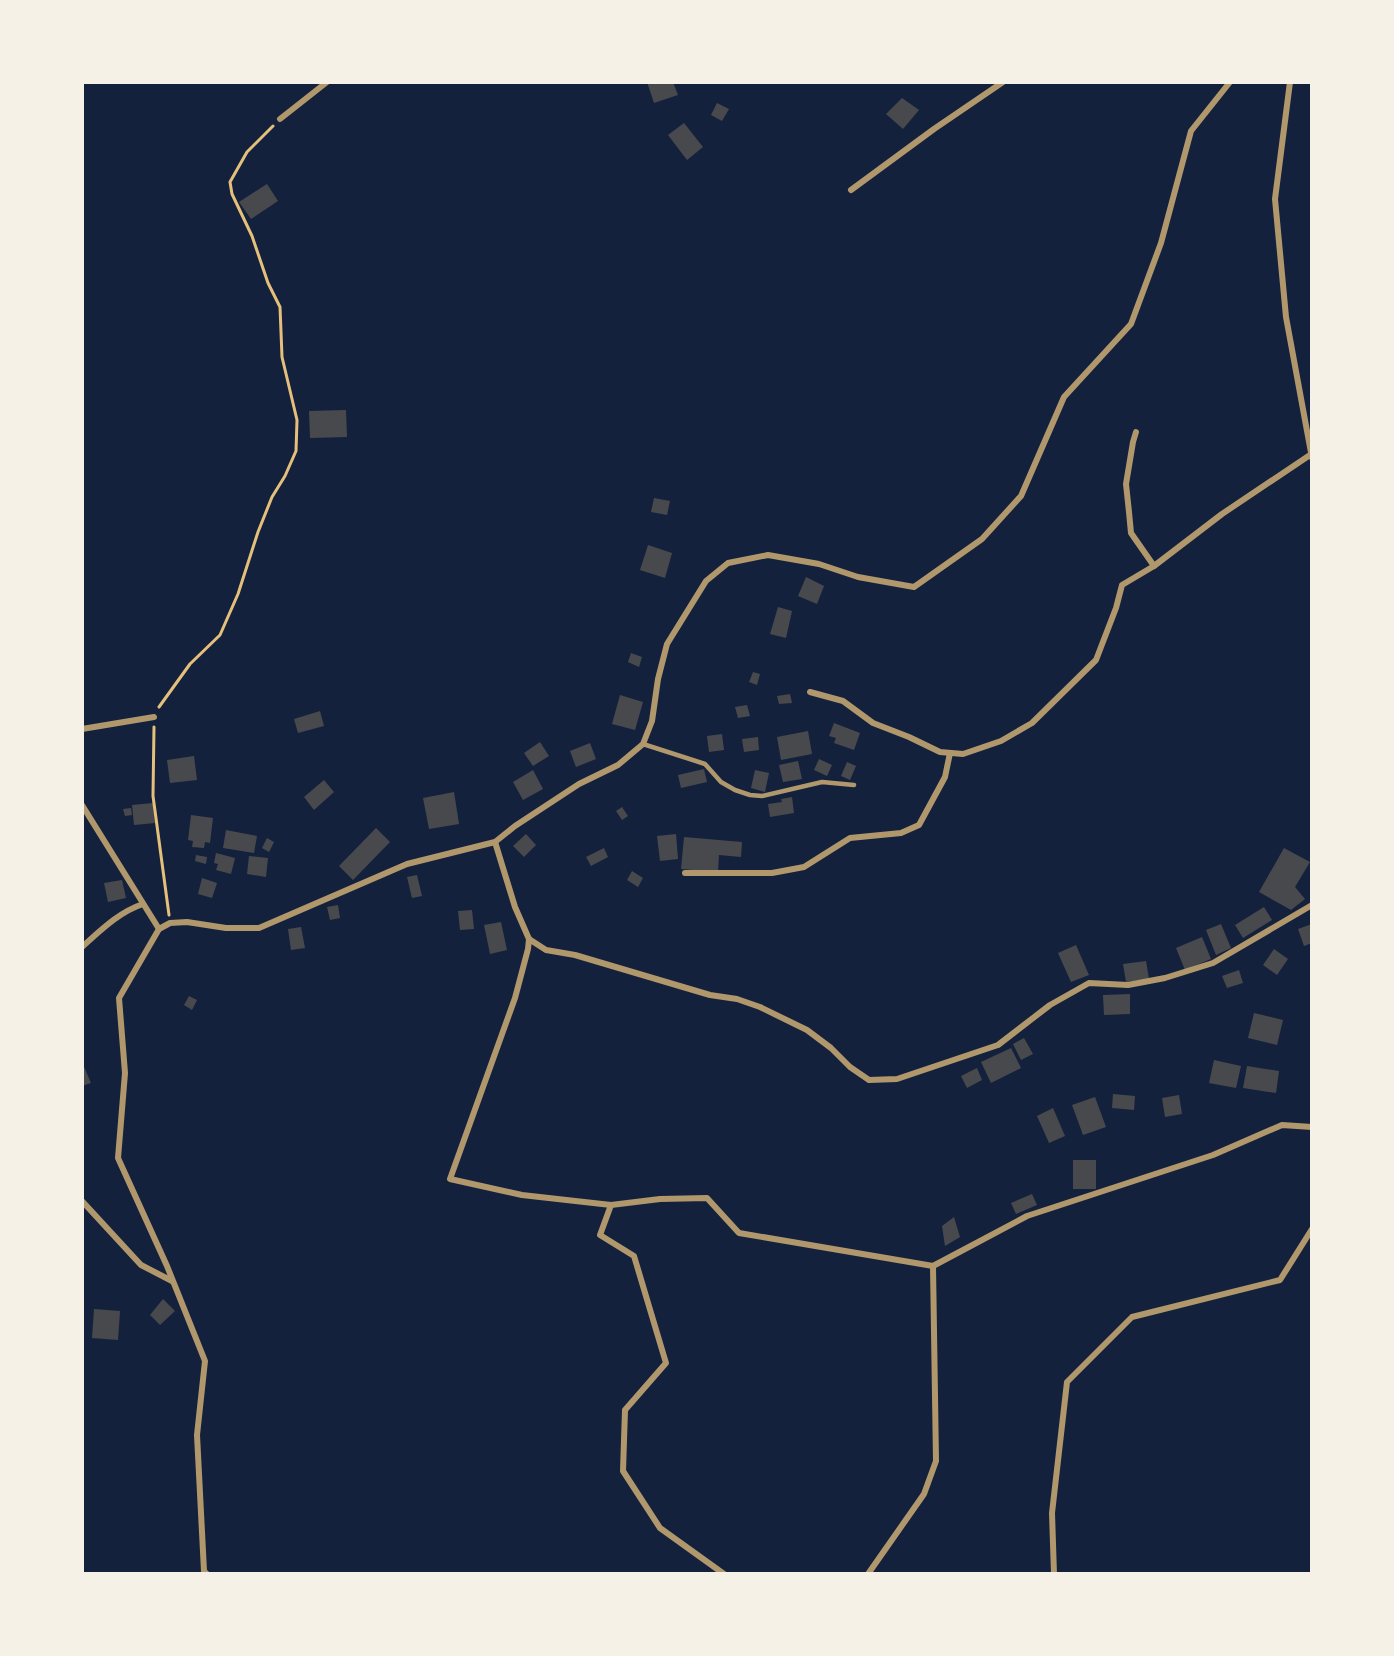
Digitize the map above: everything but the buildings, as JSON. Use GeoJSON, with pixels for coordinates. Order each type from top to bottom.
{"type":"FeatureCollection","features":[{"type":"Feature","properties":{"kind":"street"},"geometry":{"type":"LineString","coordinates":[[280,119],[327,82]]}},
{"type":"Feature","properties":{"kind":"street"},"geometry":{"type":"LineString","coordinates":[[851,190],[1003,82]]}},
{"type":"Feature","properties":{"kind":"street"},"geometry":{"type":"LineString","coordinates":[[207,1574],[204,1571],[197,1435],[205,1361],[173,1281],[118,1158],[125,1073],[119,998],[159,929],[170,922],[226,928],[259,928],[407,864],[495,842],[514,826],[579,784],[618,765],[643,744],[652,721],[658,680],[667,644],[706,581],[728,563],[768,555],[819,564],[858,577],[914,586],[982,539],[1021,496],[1064,397],[1131,324],[1161,243],[1191,131],[1230,82]]}},
{"type":"Feature","properties":{"kind":"street"},"geometry":{"type":"LineString","coordinates":[[810,692],[843,701],[873,723],[909,737],[940,753],[963,754],[992,744],[1032,723],[1096,660],[1116,608],[1122,585],[1154,566],[1222,514],[1311,457],[1286,317],[1275,199],[1290,82]]}},
{"type":"Feature","properties":{"kind":"street"},"geometry":{"type":"LineString","coordinates":[[1137,432],[1133,442],[1126,484],[1131,533],[1154,566]]}},
{"type":"Feature","properties":{"kind":"street"},"geometry":{"type":"LineString","coordinates":[[82,729],[154,717]]}},
{"type":"Feature","properties":{"kind":"street"},"geometry":{"type":"LineString","coordinates":[[685,873],[772,873],[804,867],[850,838],[901,834],[919,825],[945,777],[950,753]]}},
{"type":"Feature","properties":{"kind":"street"},"geometry":{"type":"LineString","coordinates":[[82,806],[85,817],[159,929]]}},
{"type":"Feature","properties":{"kind":"street"},"geometry":{"type":"LineString","coordinates":[[495,842],[515,907],[528,939],[528,949],[514,998],[450,1179],[522,1195],[611,1205],[660,1199],[707,1198],[739,1233],[933,1266],[1028,1216],[1213,1155],[1282,1125],[1311,1127]]}},
{"type":"Feature","properties":{"kind":"street"},"geometry":{"type":"LineString","coordinates":[[82,947],[127,909],[143,904]]}},
{"type":"Feature","properties":{"kind":"street"},"geometry":{"type":"LineString","coordinates":[[528,939],[546,950],[584,958],[710,995],[737,999],[760,1007],[807,1030],[831,1048],[850,1067],[869,1080],[897,1079],[998,1045],[1050,1005],[1089,982],[1128,985],[1165,978],[1213,963],[1311,905]]}},
{"type":"Feature","properties":{"kind":"street"},"geometry":{"type":"LineString","coordinates":[[82,1201],[141,1265],[173,1281]]}},
{"type":"Feature","properties":{"kind":"street"},"geometry":{"type":"LineString","coordinates":[[611,1205],[600,1235],[634,1256],[666,1363],[626,1410],[623,1471],[660,1528],[724,1574]]}},
{"type":"Feature","properties":{"kind":"street"},"geometry":{"type":"LineString","coordinates":[[1054,1574],[1052,1513],[1067,1382],[1132,1317],[1280,1280],[1311,1229]]}},
{"type":"Feature","properties":{"kind":"street"},"geometry":{"type":"LineString","coordinates":[[868,1574],[924,1494],[936,1461],[933,1266]]}},
{"type":"Feature","properties":{"kind":"lane"},"geometry":{"type":"LineString","coordinates":[[643,744],[705,764],[721,782],[750,795],[771,795],[822,782],[854,785]]}},
{"type":"Feature","properties":{"kind":"path"},"geometry":{"type":"LineString","coordinates":[[170,922],[153,796],[154,717],[190,664],[220,635],[238,594],[272,497],[285,476],[296,451],[297,420],[282,357],[280,307],[268,283],[252,236],[232,194],[230,182],[247,152],[280,119]]}}]}
